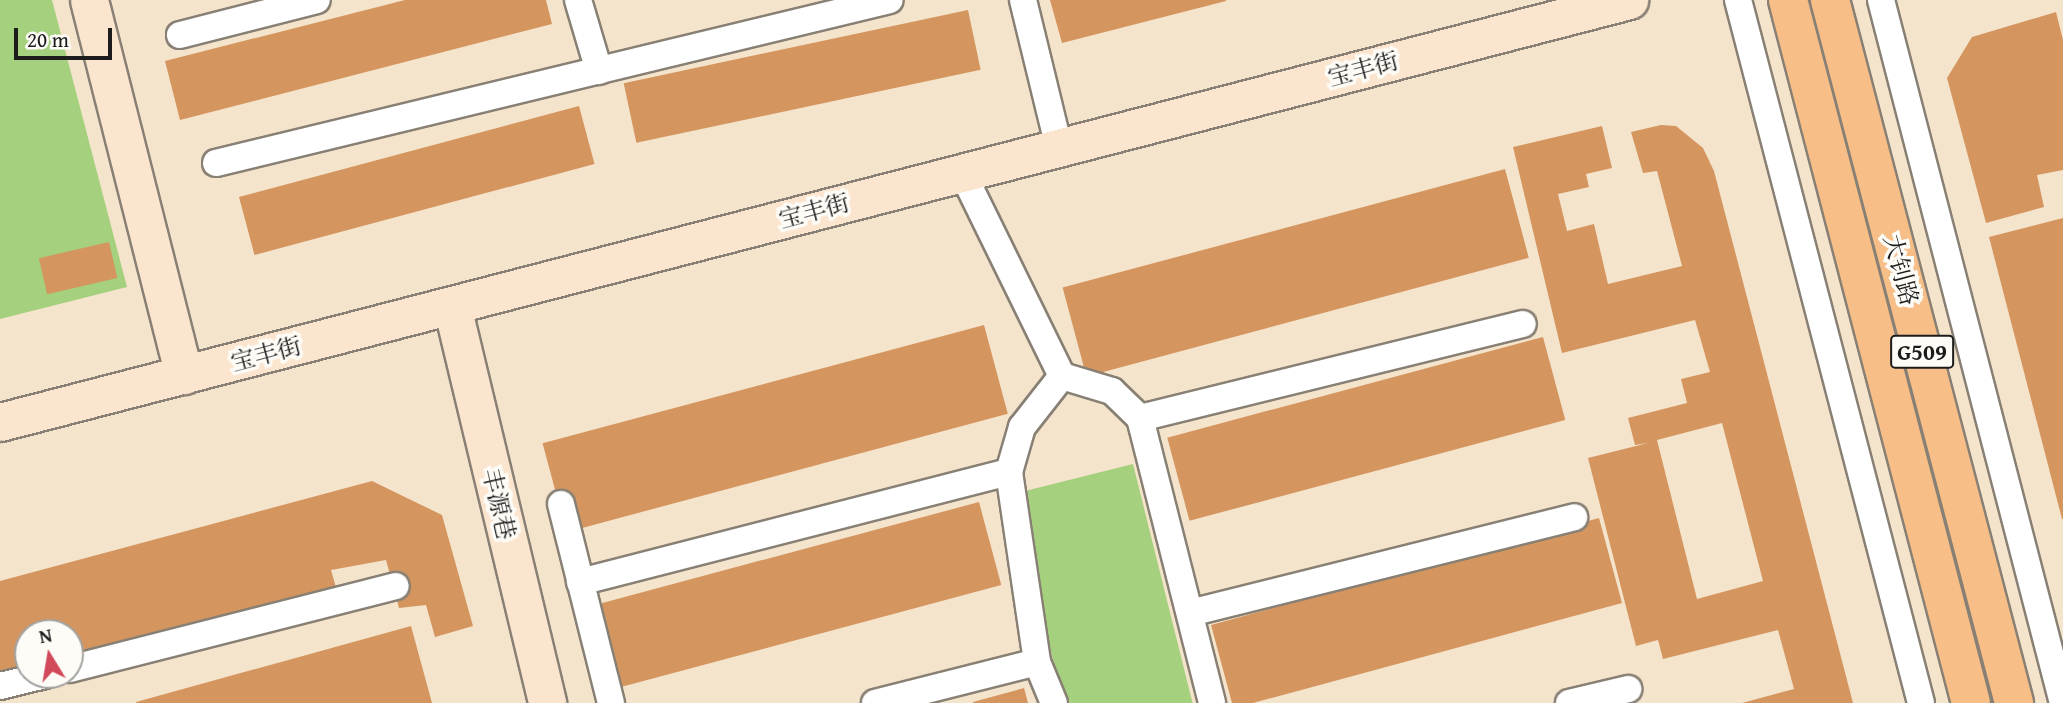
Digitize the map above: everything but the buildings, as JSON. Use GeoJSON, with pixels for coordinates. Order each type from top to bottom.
{"type":"FeatureCollection","features":[{"type":"Feature","properties":{"kind":"highway","name":"大钊路"},"geometry":{"type":"LineString","coordinates":[[1788,0],[1971,703]]}},
{"type":"Feature","properties":{"kind":"highway","name":"大钊路"},"geometry":{"type":"LineString","coordinates":[[1830,0],[2014,703]]}},
{"type":"Feature","properties":{"kind":"street"},"geometry":{"type":"LineString","coordinates":[[89,0],[184,375]]}},
{"type":"Feature","properties":{"kind":"street"},"geometry":{"type":"LineString","coordinates":[[180,35],[317,0]]}},
{"type":"Feature","properties":{"kind":"street"},"geometry":{"type":"LineString","coordinates":[[578,0],[599,71]]}},
{"type":"Feature","properties":{"kind":"street"},"geometry":{"type":"LineString","coordinates":[[216,163],[890,0]]}},
{"type":"Feature","properties":{"kind":"street"},"geometry":{"type":"LineString","coordinates":[[1023,0],[1059,148]]}},
{"type":"Feature","properties":{"kind":"street","name":"宝丰街"},"geometry":{"type":"LineString","coordinates":[[0,422],[1629,0]]}},
{"type":"Feature","properties":{"kind":"street"},"geometry":{"type":"LineString","coordinates":[[1738,0],[1921,703]]}},
{"type":"Feature","properties":{"kind":"street"},"geometry":{"type":"LineString","coordinates":[[1881,0],[2063,703]]}},
{"type":"Feature","properties":{"kind":"street"},"geometry":{"type":"LineString","coordinates":[[962,172],[1062,376],[1112,391],[1140,418],[1212,703]]}},
{"type":"Feature","properties":{"kind":"street","name":"丰源巷"},"geometry":{"type":"LineString","coordinates":[[452,306],[547,703]]}},
{"type":"Feature","properties":{"kind":"street"},"geometry":{"type":"LineString","coordinates":[[1140,418],[1523,324]]}},
{"type":"Feature","properties":{"kind":"street"},"geometry":{"type":"LineString","coordinates":[[1054,703],[1037,662],[1009,472],[1022,427],[1062,376]]}},
{"type":"Feature","properties":{"kind":"street"},"geometry":{"type":"LineString","coordinates":[[580,582],[1009,472]]}},
{"type":"Feature","properties":{"kind":"street"},"geometry":{"type":"LineString","coordinates":[[561,504],[611,703]]}},
{"type":"Feature","properties":{"kind":"street"},"geometry":{"type":"LineString","coordinates":[[1190,613],[1574,517]]}},
{"type":"Feature","properties":{"kind":"street"},"geometry":{"type":"LineString","coordinates":[[84,665],[396,586]]}},
{"type":"Feature","properties":{"kind":"street"},"geometry":{"type":"LineString","coordinates":[[875,703],[1037,662]]}},
{"type":"Feature","properties":{"kind":"street"},"geometry":{"type":"LineString","coordinates":[[1569,703],[1628,689]]}},
{"type":"Feature","properties":{"kind":"green space"},"geometry":{"type":"Polygon","coordinates":[[[0,0],[52,0],[127,287],[0,319],[0,0]]]}},
{"type":"Feature","properties":{"kind":"green space"},"geometry":{"type":"Polygon","coordinates":[[[1133,464],[1193,703],[1064,703],[1012,494],[1133,464]]]}}]}
